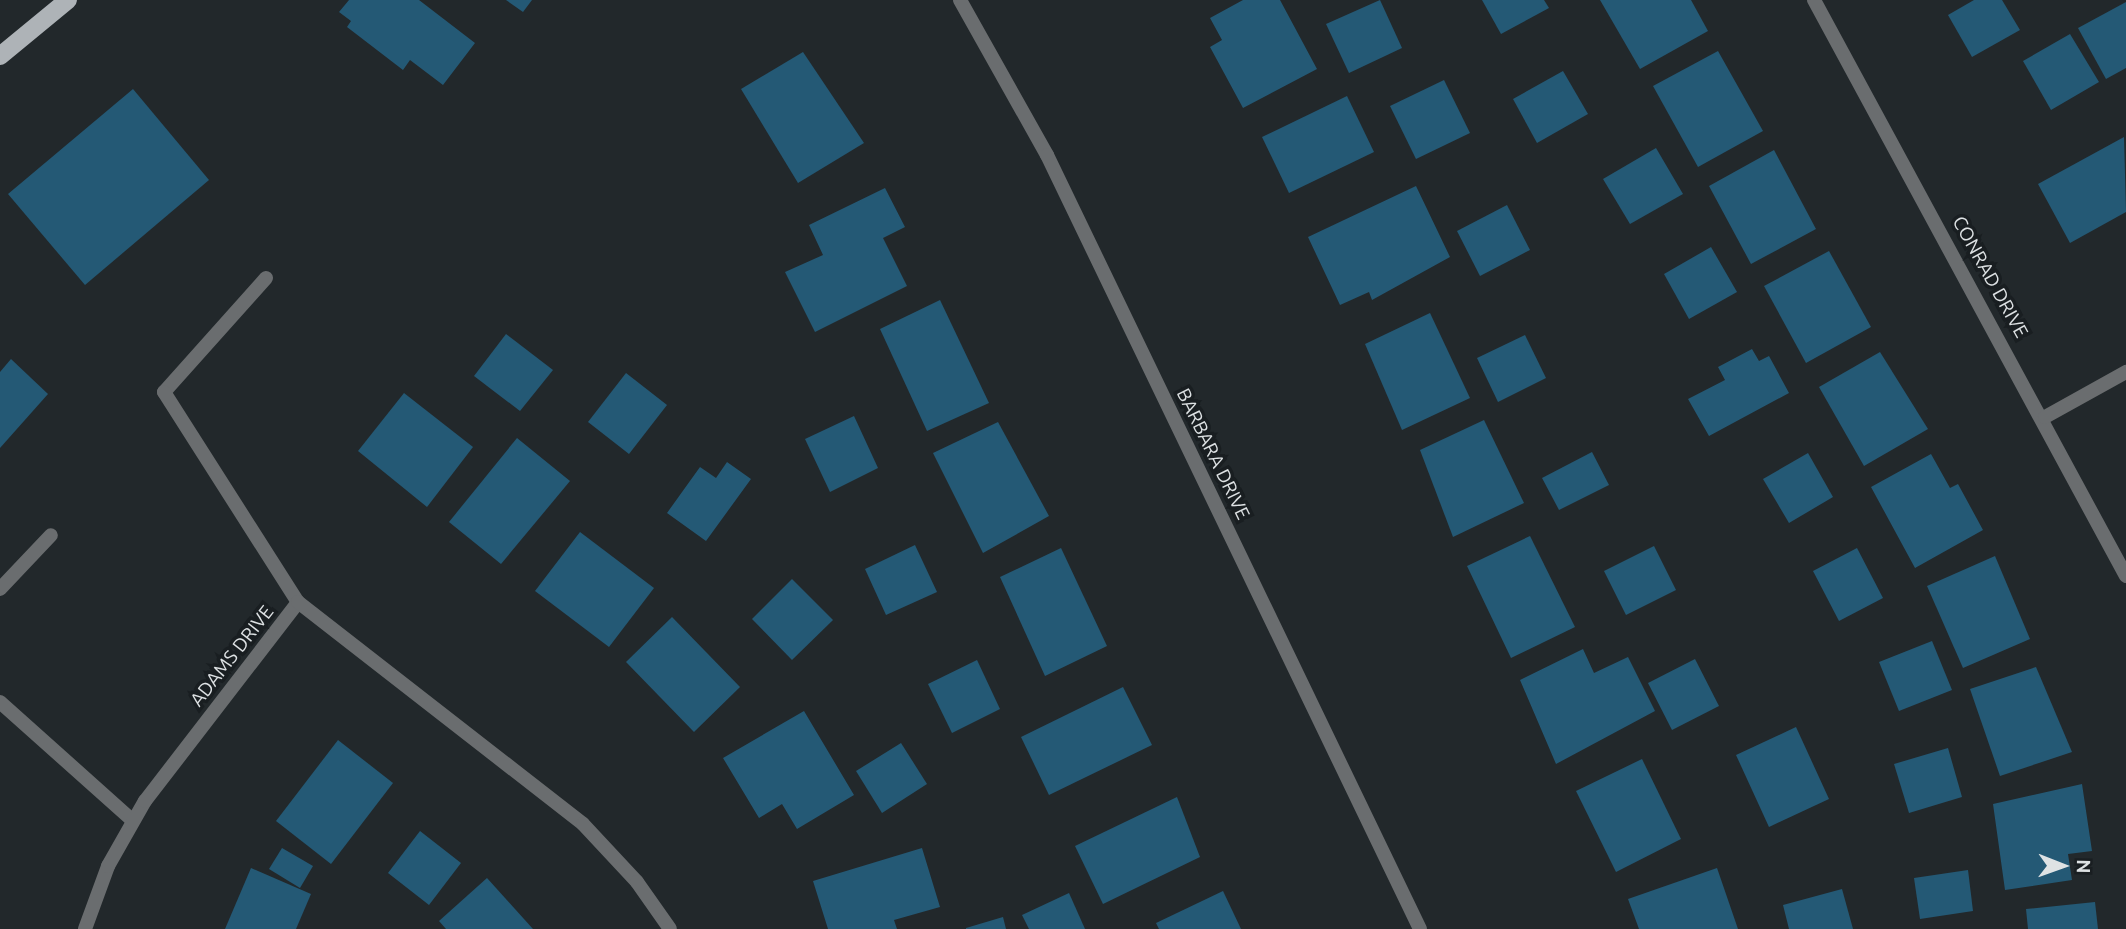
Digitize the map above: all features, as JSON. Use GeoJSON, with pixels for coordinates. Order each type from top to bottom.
{"type":"FeatureCollection","features":[{"type":"Feature","properties":{"kind":"main road"},"geometry":{"type":"LineString","coordinates":[[0,56],[68,0]]}},
{"type":"Feature","properties":{"kind":"street","name":"BARBARA DRIVE"},"geometry":{"type":"LineString","coordinates":[[960,0],[1047,155],[1420,929]]}},
{"type":"Feature","properties":{"kind":"street","name":"CONRAD DRIVE"},"geometry":{"type":"LineString","coordinates":[[1814,0],[2045,417],[2126,576]]}},
{"type":"Feature","properties":{"kind":"street"},"geometry":{"type":"LineString","coordinates":[[266,278],[163,392],[298,602]]}},
{"type":"Feature","properties":{"kind":"street"},"geometry":{"type":"LineString","coordinates":[[2045,417],[2126,372]]}},
{"type":"Feature","properties":{"kind":"street"},"geometry":{"type":"LineString","coordinates":[[0,589],[51,535]]}},
{"type":"Feature","properties":{"kind":"street","name":"ADAMS DRIVE"},"geometry":{"type":"LineString","coordinates":[[85,929],[108,866],[133,821],[298,602],[583,824],[638,882],[670,929]]}},
{"type":"Feature","properties":{"kind":"street"},"geometry":{"type":"LineString","coordinates":[[0,702],[133,821]]}},
{"type":"Feature","properties":{"kind":"building"},"geometry":{"type":"Polygon","coordinates":[[[349,0],[419,0],[475,43],[443,85],[410,60],[403,70],[347,27],[351,21],[339,12],[349,0]]]}},
{"type":"Feature","properties":{"kind":"building"},"geometry":{"type":"Polygon","coordinates":[[[506,0],[532,0],[523,12],[506,0]]]}},
{"type":"Feature","properties":{"kind":"building"},"geometry":{"type":"Polygon","coordinates":[[[1243,0],[1280,0],[1317,69],[1243,108],[1210,47],[1222,40],[1210,18],[1243,0]]]}},
{"type":"Feature","properties":{"kind":"building"},"geometry":{"type":"Polygon","coordinates":[[[1380,0],[1402,48],[1349,73],[1326,24],[1380,0]]]}},
{"type":"Feature","properties":{"kind":"building"},"geometry":{"type":"Polygon","coordinates":[[[1482,0],[1544,0],[1549,8],[1501,34],[1482,0]]]}},
{"type":"Feature","properties":{"kind":"building"},"geometry":{"type":"Polygon","coordinates":[[[1600,0],[1691,0],[1708,31],[1640,69],[1600,0]]]}},
{"type":"Feature","properties":{"kind":"building"},"geometry":{"type":"Polygon","coordinates":[[[1974,0],[2002,0],[2020,30],[1972,57],[1948,15],[1974,0]]]}},
{"type":"Feature","properties":{"kind":"building"},"geometry":{"type":"Polygon","coordinates":[[[2126,2],[2126,68],[2106,79],[2078,28],[2126,2]]]}},
{"type":"Feature","properties":{"kind":"building"},"geometry":{"type":"Polygon","coordinates":[[[2070,34],[2099,82],[2051,110],[2023,61],[2070,34]]]}},
{"type":"Feature","properties":{"kind":"building"},"geometry":{"type":"Polygon","coordinates":[[[1718,51],[1763,131],[1698,167],[1653,86],[1718,51]]]}},
{"type":"Feature","properties":{"kind":"building"},"geometry":{"type":"Polygon","coordinates":[[[803,52],[864,143],[798,183],[741,89],[803,52]]]}},
{"type":"Feature","properties":{"kind":"building"},"geometry":{"type":"Polygon","coordinates":[[[1563,71],[1588,114],[1537,143],[1513,99],[1563,71]]]}},
{"type":"Feature","properties":{"kind":"building"},"geometry":{"type":"Polygon","coordinates":[[[1444,80],[1470,133],[1416,159],[1390,106],[1444,80]]]}},
{"type":"Feature","properties":{"kind":"building"},"geometry":{"type":"Polygon","coordinates":[[[133,89],[209,180],[85,285],[8,194],[133,89]]]}},
{"type":"Feature","properties":{"kind":"building"},"geometry":{"type":"Polygon","coordinates":[[[1347,96],[1374,152],[1289,193],[1262,137],[1347,96]]]}},
{"type":"Feature","properties":{"kind":"building"},"geometry":{"type":"Polygon","coordinates":[[[2124,137],[2126,212],[2070,243],[2038,184],[2124,137]]]}},
{"type":"Feature","properties":{"kind":"building"},"geometry":{"type":"Polygon","coordinates":[[[1656,148],[1683,194],[1630,224],[1603,179],[1656,148]]]}},
{"type":"Feature","properties":{"kind":"building"},"geometry":{"type":"Polygon","coordinates":[[[1774,150],[1816,229],[1751,264],[1709,186],[1774,150]]]}},
{"type":"Feature","properties":{"kind":"building"},"geometry":{"type":"Polygon","coordinates":[[[1416,186],[1450,257],[1372,300],[1369,292],[1340,305],[1308,237],[1416,186]]]}},
{"type":"Feature","properties":{"kind":"building"},"geometry":{"type":"Polygon","coordinates":[[[885,188],[905,227],[883,238],[907,286],[815,332],[785,272],[823,255],[809,225],[885,188]]]}},
{"type":"Feature","properties":{"kind":"building"},"geometry":{"type":"Polygon","coordinates":[[[1507,205],[1530,250],[1480,276],[1457,231],[1507,205]]]}},
{"type":"Feature","properties":{"kind":"building"},"geometry":{"type":"Polygon","coordinates":[[[1711,247],[1737,292],[1689,319],[1664,274],[1711,247]]]}},
{"type":"Feature","properties":{"kind":"building"},"geometry":{"type":"Polygon","coordinates":[[[1829,251],[1871,327],[1806,363],[1764,286],[1829,251]]]}},
{"type":"Feature","properties":{"kind":"building"},"geometry":{"type":"Polygon","coordinates":[[[940,300],[989,403],[927,431],[880,329],[940,300]]]}},
{"type":"Feature","properties":{"kind":"building"},"geometry":{"type":"Polygon","coordinates":[[[1430,313],[1470,398],[1402,430],[1365,344],[1430,313]]]}},
{"type":"Feature","properties":{"kind":"building"},"geometry":{"type":"Polygon","coordinates":[[[506,334],[553,370],[520,411],[474,376],[506,334]]]}},
{"type":"Feature","properties":{"kind":"building"},"geometry":{"type":"Polygon","coordinates":[[[1525,335],[1546,378],[1498,402],[1477,358],[1525,335]]]}},
{"type":"Feature","properties":{"kind":"building"},"geometry":{"type":"Polygon","coordinates":[[[1752,349],[1759,361],[1769,356],[1789,393],[1709,436],[1688,399],[1725,380],[1718,367],[1752,349]]]}},
{"type":"Feature","properties":{"kind":"building"},"geometry":{"type":"Polygon","coordinates":[[[1880,352],[1928,429],[1864,466],[1819,387],[1880,352]]]}},
{"type":"Feature","properties":{"kind":"building"},"geometry":{"type":"Polygon","coordinates":[[[11,359],[48,394],[0,448],[0,372],[11,359]]]}},
{"type":"Feature","properties":{"kind":"building"},"geometry":{"type":"Polygon","coordinates":[[[626,373],[667,405],[629,454],[588,422],[626,373]]]}},
{"type":"Feature","properties":{"kind":"building"},"geometry":{"type":"Polygon","coordinates":[[[404,393],[473,447],[427,507],[358,451],[404,393]]]}},
{"type":"Feature","properties":{"kind":"building"},"geometry":{"type":"Polygon","coordinates":[[[854,416],[878,468],[830,492],[805,439],[854,416]]]}},
{"type":"Feature","properties":{"kind":"building"},"geometry":{"type":"Polygon","coordinates":[[[1484,420],[1524,503],[1453,537],[1420,450],[1484,420]]]}},
{"type":"Feature","properties":{"kind":"building"},"geometry":{"type":"Polygon","coordinates":[[[998,422],[1049,516],[983,553],[933,453],[998,422]]]}},
{"type":"Feature","properties":{"kind":"building"},"geometry":{"type":"Polygon","coordinates":[[[517,438],[570,481],[501,564],[449,522],[517,438]]]}},
{"type":"Feature","properties":{"kind":"building"},"geometry":{"type":"Polygon","coordinates":[[[1592,452],[1609,485],[1559,510],[1542,478],[1592,452]]]}},
{"type":"Feature","properties":{"kind":"building"},"geometry":{"type":"Polygon","coordinates":[[[1808,453],[1833,497],[1789,523],[1763,479],[1808,453]]]}},
{"type":"Feature","properties":{"kind":"building"},"geometry":{"type":"Polygon","coordinates":[[[1931,454],[1950,488],[1958,484],[1983,530],[1915,568],[1871,487],[1931,454]]]}},
{"type":"Feature","properties":{"kind":"building"},"geometry":{"type":"Polygon","coordinates":[[[727,462],[751,479],[706,541],[667,513],[700,467],[716,478],[727,462]]]}},
{"type":"Feature","properties":{"kind":"building"},"geometry":{"type":"Polygon","coordinates":[[[580,532],[654,588],[609,647],[535,591],[580,532]]]}},
{"type":"Feature","properties":{"kind":"building"},"geometry":{"type":"Polygon","coordinates":[[[1530,536],[1575,627],[1511,658],[1467,566],[1530,536]]]}},
{"type":"Feature","properties":{"kind":"building"},"geometry":{"type":"Polygon","coordinates":[[[915,545],[937,592],[886,615],[865,569],[915,545]]]}},
{"type":"Feature","properties":{"kind":"building"},"geometry":{"type":"Polygon","coordinates":[[[1654,546],[1676,590],[1626,615],[1604,571],[1654,546]]]}},
{"type":"Feature","properties":{"kind":"building"},"geometry":{"type":"Polygon","coordinates":[[[1061,548],[1107,646],[1045,676],[1000,577],[1061,548]]]}},
{"type":"Feature","properties":{"kind":"building"},"geometry":{"type":"Polygon","coordinates":[[[1857,548],[1883,598],[1839,621],[1813,571],[1857,548]]]}},
{"type":"Feature","properties":{"kind":"building"},"geometry":{"type":"Polygon","coordinates":[[[1995,556],[2030,639],[1963,668],[1927,586],[1995,556]]]}},
{"type":"Feature","properties":{"kind":"building"},"geometry":{"type":"Polygon","coordinates":[[[792,579],[833,620],[792,660],[752,619],[792,579]]]}},
{"type":"Feature","properties":{"kind":"building"},"geometry":{"type":"Polygon","coordinates":[[[672,617],[740,687],[694,732],[626,662],[672,617]]]}},
{"type":"Feature","properties":{"kind":"building"},"geometry":{"type":"Polygon","coordinates":[[[1932,641],[1952,690],[1899,711],[1879,662],[1932,641]]]}},
{"type":"Feature","properties":{"kind":"building"},"geometry":{"type":"Polygon","coordinates":[[[1583,649],[1594,673],[1628,657],[1655,711],[1556,764],[1520,680],[1583,649]]]}},
{"type":"Feature","properties":{"kind":"building"},"geometry":{"type":"Polygon","coordinates":[[[1695,659],[1719,706],[1672,730],[1648,683],[1695,659]]]}},
{"type":"Feature","properties":{"kind":"building"},"geometry":{"type":"Polygon","coordinates":[[[977,660],[1000,709],[952,733],[928,684],[977,660]]]}},
{"type":"Feature","properties":{"kind":"building"},"geometry":{"type":"Polygon","coordinates":[[[2036,667],[2072,752],[2000,776],[1970,689],[2036,667]]]}},
{"type":"Feature","properties":{"kind":"building"},"geometry":{"type":"Polygon","coordinates":[[[1123,687],[1152,745],[1049,795],[1021,737],[1123,687]]]}},
{"type":"Feature","properties":{"kind":"building"},"geometry":{"type":"Polygon","coordinates":[[[804,711],[854,795],[797,829],[782,804],[759,818],[723,758],[804,711]]]}},
{"type":"Feature","properties":{"kind":"building"},"geometry":{"type":"Polygon","coordinates":[[[1796,727],[1829,799],[1769,827],[1736,755],[1796,727]]]}},
{"type":"Feature","properties":{"kind":"building"},"geometry":{"type":"Polygon","coordinates":[[[338,740],[393,783],[331,864],[276,821],[338,740]]]}},
{"type":"Feature","properties":{"kind":"building"},"geometry":{"type":"Polygon","coordinates":[[[901,743],[927,784],[882,813],[856,771],[901,743]]]}},
{"type":"Feature","properties":{"kind":"building"},"geometry":{"type":"Polygon","coordinates":[[[1948,748],[1962,797],[1909,813],[1894,764],[1948,748]]]}},
{"type":"Feature","properties":{"kind":"building"},"geometry":{"type":"Polygon","coordinates":[[[1642,759],[1681,839],[1616,872],[1576,791],[1642,759]]]}},
{"type":"Feature","properties":{"kind":"building"},"geometry":{"type":"Polygon","coordinates":[[[2082,784],[2092,851],[2068,854],[2072,880],[2005,890],[1993,804],[2082,784]]]}},
{"type":"Feature","properties":{"kind":"building"},"geometry":{"type":"Polygon","coordinates":[[[1177,797],[1200,857],[1103,904],[1075,846],[1177,797]]]}},
{"type":"Feature","properties":{"kind":"building"},"geometry":{"type":"Polygon","coordinates":[[[420,831],[461,863],[429,905],[388,873],[420,831]]]}},
{"type":"Feature","properties":{"kind":"building"},"geometry":{"type":"Polygon","coordinates":[[[282,848],[313,866],[300,888],[269,869],[282,848]]]}},
{"type":"Feature","properties":{"kind":"building"},"geometry":{"type":"Polygon","coordinates":[[[922,848],[940,907],[894,920],[897,929],[828,929],[813,881],[922,848]]]}},
{"type":"Feature","properties":{"kind":"building"},"geometry":{"type":"Polygon","coordinates":[[[251,868],[311,894],[296,929],[225,929],[251,868]]]}},
{"type":"Feature","properties":{"kind":"building"},"geometry":{"type":"Polygon","coordinates":[[[1717,868],[1738,929],[1639,929],[1628,899],[1717,868]]]}},
{"type":"Feature","properties":{"kind":"building"},"geometry":{"type":"Polygon","coordinates":[[[1968,870],[1973,911],[1920,919],[1914,878],[1968,870]]]}},
{"type":"Feature","properties":{"kind":"building"},"geometry":{"type":"Polygon","coordinates":[[[487,878],[533,929],[446,929],[439,921],[487,878]]]}},
{"type":"Feature","properties":{"kind":"building"},"geometry":{"type":"Polygon","coordinates":[[[1842,889],[1853,929],[1789,929],[1783,905],[1842,889]]]}},
{"type":"Feature","properties":{"kind":"building"},"geometry":{"type":"Polygon","coordinates":[[[1223,891],[1241,929],[1159,929],[1156,923],[1223,891]]]}},
{"type":"Feature","properties":{"kind":"building"},"geometry":{"type":"Polygon","coordinates":[[[1069,893],[1085,929],[1029,929],[1022,915],[1069,893]]]}},
{"type":"Feature","properties":{"kind":"building"},"geometry":{"type":"Polygon","coordinates":[[[2095,902],[2098,929],[2028,929],[2026,909],[2095,902]]]}},
{"type":"Feature","properties":{"kind":"building"},"geometry":{"type":"Polygon","coordinates":[[[1003,917],[1006,929],[966,929],[966,928],[1003,917]]]}}]}
